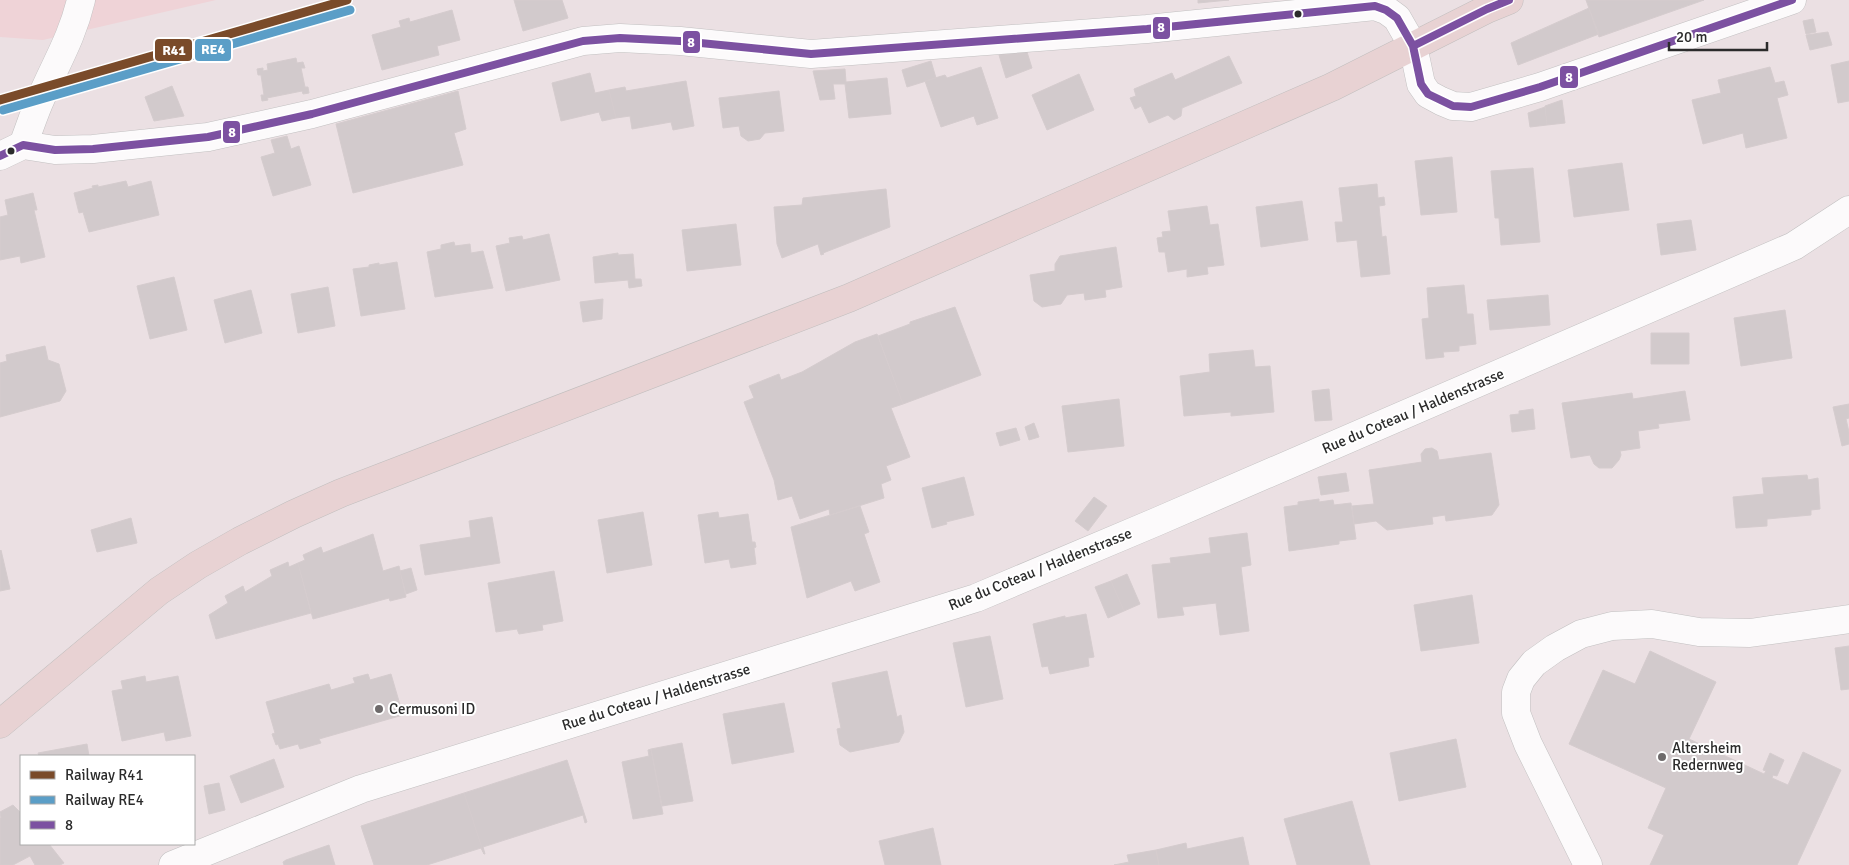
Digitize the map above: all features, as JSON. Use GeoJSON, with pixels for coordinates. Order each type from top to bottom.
{"type":"FeatureCollection","features":[{"type":"Feature","properties":{"kind":"main road"},"geometry":{"type":"LineString","coordinates":[[0,724],[159,591],[198,565],[240,541],[294,514],[351,490],[849,298],[1332,87],[1508,0]]}},
{"type":"Feature","properties":{"kind":"street"},"geometry":{"type":"LineString","coordinates":[[11,151],[37,106],[62,56],[74,24],[80,0]]}},
{"type":"Feature","properties":{"kind":"street"},"geometry":{"type":"LineString","coordinates":[[11,151],[93,149],[208,137],[312,114],[583,41],[620,38],[811,54],[1147,29],[1375,6],[1386,10],[1397,18],[1413,46],[1421,84],[1428,94],[1441,102],[1454,106],[1470,107],[1540,87],[1792,0]]}},
{"type":"Feature","properties":{"kind":"street","name":"Rue du Coteau / Haldenstrasse"},"geometry":{"type":"LineString","coordinates":[[173,865],[361,789],[976,598],[1794,246],[1849,210]]}},
{"type":"Feature","properties":{"kind":"street"},"geometry":{"type":"LineString","coordinates":[[1588,865],[1528,744],[1516,713],[1518,685],[1521,678],[1534,663],[1555,648],[1581,634],[1612,626],[1652,624],[1699,632],[1750,633],[1849,619]]}},
{"type":"Feature","properties":{"kind":"shaded area"},"geometry":{"type":"Polygon","coordinates":[[[0,0],[216,0],[43,40],[0,37],[0,0]]]}},
{"type":"Feature","properties":{"kind":"building"},"geometry":{"type":"Polygon","coordinates":[[[514,0],[562,0],[568,18],[523,31],[514,0]]]}},
{"type":"Feature","properties":{"kind":"building"},"geometry":{"type":"Polygon","coordinates":[[[1198,0],[1229,0],[1198,3],[1198,0]]]}},
{"type":"Feature","properties":{"kind":"building"},"geometry":{"type":"Polygon","coordinates":[[[1586,0],[1704,0],[1599,37],[1586,0]]]}},
{"type":"Feature","properties":{"kind":"building"},"geometry":{"type":"Polygon","coordinates":[[[1589,8],[1599,34],[1518,65],[1511,43],[1589,8]]]}},
{"type":"Feature","properties":{"kind":"building"},"geometry":{"type":"Polygon","coordinates":[[[452,10],[460,40],[437,46],[439,55],[382,70],[372,35],[401,27],[399,21],[409,18],[410,22],[452,10]]]}},
{"type":"Feature","properties":{"kind":"building"},"geometry":{"type":"Polygon","coordinates":[[[1813,19],[1816,32],[1806,34],[1803,21],[1813,19]]]}},
{"type":"Feature","properties":{"kind":"building"},"geometry":{"type":"Polygon","coordinates":[[[1828,32],[1832,45],[1810,50],[1806,35],[1828,32]]]}},
{"type":"Feature","properties":{"kind":"building"},"geometry":{"type":"Polygon","coordinates":[[[1027,52],[1032,68],[1006,78],[999,55],[1027,52]]]}},
{"type":"Feature","properties":{"kind":"building"},"geometry":{"type":"Polygon","coordinates":[[[1229,56],[1242,83],[1182,108],[1181,116],[1174,120],[1168,115],[1149,123],[1141,106],[1135,109],[1130,98],[1136,96],[1134,89],[1172,73],[1175,80],[1229,56]]]}},
{"type":"Feature","properties":{"kind":"building"},"geometry":{"type":"Polygon","coordinates":[[[296,58],[297,63],[303,62],[305,68],[301,68],[305,87],[308,87],[309,93],[303,94],[302,91],[267,98],[268,100],[262,101],[261,95],[264,95],[261,75],[258,75],[257,69],[263,68],[263,71],[268,70],[267,64],[296,58]]]}},
{"type":"Feature","properties":{"kind":"building"},"geometry":{"type":"Polygon","coordinates":[[[931,61],[936,78],[907,87],[902,70],[931,61]]]}},
{"type":"Feature","properties":{"kind":"building"},"geometry":{"type":"Polygon","coordinates":[[[1849,61],[1849,101],[1838,103],[1831,65],[1849,61]]]}},
{"type":"Feature","properties":{"kind":"building"},"geometry":{"type":"Polygon","coordinates":[[[981,67],[998,118],[977,125],[974,116],[941,127],[925,81],[945,75],[947,78],[981,67]]]}},
{"type":"Feature","properties":{"kind":"building"},"geometry":{"type":"Polygon","coordinates":[[[1770,67],[1775,83],[1784,81],[1788,95],[1777,98],[1787,138],[1746,148],[1743,133],[1703,144],[1692,100],[1721,93],[1718,80],[1770,67]]]}},
{"type":"Feature","properties":{"kind":"building"},"geometry":{"type":"Polygon","coordinates":[[[845,69],[846,82],[887,78],[891,114],[849,118],[845,84],[833,84],[835,99],[820,100],[813,71],[845,69]]]}},
{"type":"Feature","properties":{"kind":"building"},"geometry":{"type":"Polygon","coordinates":[[[590,73],[595,93],[609,90],[616,118],[602,121],[599,112],[561,121],[552,83],[590,73]]]}},
{"type":"Feature","properties":{"kind":"building"},"geometry":{"type":"Polygon","coordinates":[[[1079,74],[1094,110],[1047,130],[1032,95],[1079,74]]]}},
{"type":"Feature","properties":{"kind":"building"},"geometry":{"type":"Polygon","coordinates":[[[686,81],[694,126],[673,130],[671,122],[632,129],[630,116],[616,118],[609,90],[625,87],[626,91],[686,81]]]}},
{"type":"Feature","properties":{"kind":"building"},"geometry":{"type":"Polygon","coordinates":[[[172,86],[184,116],[154,121],[145,97],[172,86]]]}},
{"type":"Feature","properties":{"kind":"building"},"geometry":{"type":"Polygon","coordinates":[[[458,91],[466,129],[454,133],[463,165],[353,193],[336,124],[458,91]]]}},
{"type":"Feature","properties":{"kind":"building"},"geometry":{"type":"Polygon","coordinates":[[[779,91],[784,131],[765,133],[760,139],[748,141],[741,136],[739,126],[723,128],[719,98],[779,91]]]}},
{"type":"Feature","properties":{"kind":"building"},"geometry":{"type":"Polygon","coordinates":[[[1562,100],[1565,123],[1547,125],[1545,106],[1562,100]]]}},
{"type":"Feature","properties":{"kind":"building"},"geometry":{"type":"Polygon","coordinates":[[[1545,107],[1547,125],[1530,127],[1528,113],[1545,107]]]}},
{"type":"Feature","properties":{"kind":"building"},"geometry":{"type":"Polygon","coordinates":[[[287,136],[291,149],[299,146],[311,185],[273,196],[261,157],[275,153],[271,140],[287,136]]]}},
{"type":"Feature","properties":{"kind":"building"},"geometry":{"type":"Polygon","coordinates":[[[1452,157],[1457,212],[1421,215],[1415,161],[1452,157]]]}},
{"type":"Feature","properties":{"kind":"building"},"geometry":{"type":"Polygon","coordinates":[[[1622,163],[1629,210],[1574,217],[1568,170],[1622,163]]]}},
{"type":"Feature","properties":{"kind":"building"},"geometry":{"type":"Polygon","coordinates":[[[1533,168],[1540,242],[1501,245],[1499,218],[1495,218],[1491,171],[1533,168]]]}},
{"type":"Feature","properties":{"kind":"building"},"geometry":{"type":"Polygon","coordinates":[[[126,181],[128,187],[151,181],[159,215],[89,232],[83,212],[79,213],[74,193],[93,188],[92,186],[98,185],[98,187],[126,181]]]}},
{"type":"Feature","properties":{"kind":"building"},"geometry":{"type":"Polygon","coordinates":[[[1377,184],[1378,198],[1384,197],[1385,205],[1379,206],[1382,237],[1386,236],[1390,274],[1361,277],[1357,240],[1337,242],[1335,222],[1343,222],[1339,188],[1377,184]]]}},
{"type":"Feature","properties":{"kind":"building"},"geometry":{"type":"Polygon","coordinates":[[[886,189],[890,227],[821,255],[818,244],[782,258],[777,244],[774,207],[802,205],[803,198],[886,189]]]}},
{"type":"Feature","properties":{"kind":"building"},"geometry":{"type":"Polygon","coordinates":[[[33,193],[37,210],[34,210],[45,257],[21,263],[20,256],[0,260],[0,217],[8,215],[5,200],[33,193]]]}},
{"type":"Feature","properties":{"kind":"building"},"geometry":{"type":"Polygon","coordinates":[[[1302,201],[1308,240],[1261,247],[1256,207],[1302,201]]]}},
{"type":"Feature","properties":{"kind":"building"},"geometry":{"type":"Polygon","coordinates":[[[1207,206],[1210,225],[1218,224],[1224,265],[1207,267],[1208,274],[1187,277],[1187,269],[1168,272],[1165,252],[1159,252],[1157,238],[1163,237],[1162,232],[1171,231],[1168,211],[1207,206]]]}},
{"type":"Feature","properties":{"kind":"building"},"geometry":{"type":"Polygon","coordinates":[[[1691,220],[1696,250],[1661,255],[1657,224],[1691,220]]]}},
{"type":"Feature","properties":{"kind":"building"},"geometry":{"type":"Polygon","coordinates":[[[736,224],[741,265],[687,271],[682,230],[736,224]]]}},
{"type":"Feature","properties":{"kind":"building"},"geometry":{"type":"Polygon","coordinates":[[[549,234],[560,280],[506,291],[496,246],[510,243],[509,238],[522,236],[523,240],[549,234]]]}},
{"type":"Feature","properties":{"kind":"building"},"geometry":{"type":"Polygon","coordinates":[[[454,242],[455,246],[470,244],[471,253],[483,251],[493,288],[435,297],[427,252],[441,249],[441,245],[454,242]]]}},
{"type":"Feature","properties":{"kind":"building"},"geometry":{"type":"Polygon","coordinates":[[[1116,247],[1122,287],[1105,290],[1106,297],[1085,300],[1084,293],[1067,295],[1061,304],[1042,307],[1034,301],[1030,275],[1055,271],[1055,264],[1060,256],[1116,247]]]}},
{"type":"Feature","properties":{"kind":"building"},"geometry":{"type":"Polygon","coordinates":[[[618,253],[618,255],[633,254],[635,279],[641,279],[642,286],[629,288],[628,280],[595,283],[593,257],[618,253]]]}},
{"type":"Feature","properties":{"kind":"building"},"geometry":{"type":"Polygon","coordinates":[[[397,262],[405,309],[361,316],[353,269],[369,267],[369,265],[379,263],[379,265],[397,262]]]}},
{"type":"Feature","properties":{"kind":"building"},"geometry":{"type":"Polygon","coordinates":[[[174,277],[187,330],[150,339],[137,286],[174,277]]]}},
{"type":"Feature","properties":{"kind":"building"},"geometry":{"type":"Polygon","coordinates":[[[1464,285],[1467,314],[1473,314],[1476,344],[1459,346],[1459,351],[1443,352],[1444,357],[1426,359],[1422,319],[1429,318],[1427,288],[1464,285]]]}},
{"type":"Feature","properties":{"kind":"building"},"geometry":{"type":"Polygon","coordinates":[[[328,287],[335,326],[298,333],[291,294],[328,287]]]}},
{"type":"Feature","properties":{"kind":"building"},"geometry":{"type":"Polygon","coordinates":[[[251,290],[262,333],[225,343],[214,300],[251,290]]]}},
{"type":"Feature","properties":{"kind":"building"},"geometry":{"type":"Polygon","coordinates":[[[1548,295],[1550,325],[1490,330],[1487,300],[1548,295]]]}},
{"type":"Feature","properties":{"kind":"building"},"geometry":{"type":"Polygon","coordinates":[[[603,299],[602,319],[583,322],[580,302],[603,299]]]}},
{"type":"Feature","properties":{"kind":"building"},"geometry":{"type":"Polygon","coordinates":[[[955,307],[981,375],[903,404],[878,336],[910,324],[910,322],[955,307]]]}},
{"type":"Feature","properties":{"kind":"building"},"geometry":{"type":"Polygon","coordinates":[[[1785,310],[1792,358],[1741,366],[1734,318],[1785,310]]]}},
{"type":"Feature","properties":{"kind":"building"},"geometry":{"type":"Polygon","coordinates":[[[1651,333],[1689,333],[1689,364],[1651,364],[1651,333]]]}},
{"type":"Feature","properties":{"kind":"building"},"geometry":{"type":"Polygon","coordinates":[[[877,334],[903,404],[891,408],[910,457],[886,466],[891,480],[881,484],[884,498],[830,515],[829,509],[800,519],[792,496],[778,500],[774,480],[744,402],[754,398],[749,386],[779,374],[781,380],[802,372],[855,342],[877,334]]]}},
{"type":"Feature","properties":{"kind":"building"},"geometry":{"type":"Polygon","coordinates":[[[45,346],[48,360],[59,364],[66,391],[60,401],[0,417],[0,363],[7,361],[6,355],[45,346]]]}},
{"type":"Feature","properties":{"kind":"building"},"geometry":{"type":"Polygon","coordinates":[[[1253,350],[1255,367],[1270,366],[1274,412],[1231,416],[1231,412],[1184,416],[1180,376],[1210,372],[1209,354],[1253,350]]]}},
{"type":"Feature","properties":{"kind":"building"},"geometry":{"type":"Polygon","coordinates":[[[1329,389],[1332,420],[1315,421],[1312,391],[1329,389]]]}},
{"type":"Feature","properties":{"kind":"building"},"geometry":{"type":"Polygon","coordinates":[[[1685,391],[1690,420],[1658,424],[1659,428],[1638,431],[1640,448],[1620,451],[1619,460],[1612,468],[1599,468],[1594,464],[1590,455],[1571,458],[1562,403],[1632,393],[1633,399],[1685,391]]]}},
{"type":"Feature","properties":{"kind":"building"},"geometry":{"type":"Polygon","coordinates":[[[1119,399],[1124,446],[1068,452],[1062,406],[1119,399]]]}},
{"type":"Feature","properties":{"kind":"building"},"geometry":{"type":"Polygon","coordinates":[[[1849,404],[1849,418],[1846,419],[1849,444],[1842,446],[1833,407],[1849,404]]]}},
{"type":"Feature","properties":{"kind":"building"},"geometry":{"type":"Polygon","coordinates":[[[1533,409],[1535,429],[1512,432],[1510,415],[1519,414],[1519,411],[1533,409]]]}},
{"type":"Feature","properties":{"kind":"building"},"geometry":{"type":"Polygon","coordinates":[[[1034,423],[1039,437],[1029,440],[1025,427],[1034,423]]]}},
{"type":"Feature","properties":{"kind":"building"},"geometry":{"type":"Polygon","coordinates":[[[1016,428],[1020,440],[1000,446],[996,433],[1016,428]]]}},
{"type":"Feature","properties":{"kind":"building"},"geometry":{"type":"Polygon","coordinates":[[[1432,448],[1437,451],[1439,460],[1491,453],[1499,505],[1492,515],[1446,521],[1445,515],[1432,517],[1433,524],[1387,530],[1376,521],[1354,524],[1352,506],[1374,504],[1369,470],[1422,462],[1421,454],[1425,449],[1432,448]]]}},
{"type":"Feature","properties":{"kind":"building"},"geometry":{"type":"Polygon","coordinates":[[[1346,473],[1349,491],[1321,495],[1318,477],[1346,473]]]}},
{"type":"Feature","properties":{"kind":"building"},"geometry":{"type":"Polygon","coordinates":[[[1807,475],[1808,480],[1818,478],[1820,509],[1811,510],[1811,515],[1767,519],[1767,526],[1736,528],[1733,497],[1764,494],[1762,478],[1807,475]]]}},
{"type":"Feature","properties":{"kind":"building"},"geometry":{"type":"Polygon","coordinates":[[[964,477],[974,515],[946,522],[947,524],[932,528],[922,488],[964,477]]]}},
{"type":"Feature","properties":{"kind":"building"},"geometry":{"type":"Polygon","coordinates":[[[1094,497],[1107,506],[1088,531],[1075,521],[1094,497]]]}},
{"type":"Feature","properties":{"kind":"building"},"geometry":{"type":"Polygon","coordinates":[[[1319,499],[1319,502],[1333,500],[1334,505],[1351,503],[1356,539],[1339,541],[1339,544],[1289,551],[1284,507],[1298,505],[1298,502],[1319,499]]]}},
{"type":"Feature","properties":{"kind":"building"},"geometry":{"type":"Polygon","coordinates":[[[860,506],[869,532],[864,534],[880,582],[855,591],[851,581],[807,598],[791,527],[860,506]]]}},
{"type":"Feature","properties":{"kind":"building"},"geometry":{"type":"Polygon","coordinates":[[[643,512],[652,565],[607,573],[598,520],[643,512]]]}},
{"type":"Feature","properties":{"kind":"building"},"geometry":{"type":"Polygon","coordinates":[[[718,512],[719,518],[748,514],[752,542],[755,542],[756,547],[754,548],[756,564],[731,568],[729,559],[705,563],[698,515],[718,512]]]}},
{"type":"Feature","properties":{"kind":"building"},"geometry":{"type":"Polygon","coordinates":[[[492,517],[500,563],[425,575],[420,545],[471,537],[469,521],[492,517]]]}},
{"type":"Feature","properties":{"kind":"building"},"geometry":{"type":"Polygon","coordinates":[[[131,518],[137,543],[97,552],[91,530],[131,518]]]}},
{"type":"Feature","properties":{"kind":"building"},"geometry":{"type":"Polygon","coordinates":[[[1247,533],[1251,565],[1241,567],[1249,631],[1220,635],[1216,603],[1182,607],[1184,615],[1158,618],[1152,565],[1171,563],[1170,558],[1211,553],[1209,538],[1247,533]]]}},
{"type":"Feature","properties":{"kind":"building"},"geometry":{"type":"Polygon","coordinates":[[[373,534],[383,571],[399,566],[406,597],[390,601],[389,598],[313,619],[298,563],[305,560],[303,555],[321,547],[323,553],[373,534]]]}},
{"type":"Feature","properties":{"kind":"building"},"geometry":{"type":"Polygon","coordinates":[[[0,551],[10,589],[0,591],[0,551]]]}},
{"type":"Feature","properties":{"kind":"building"},"geometry":{"type":"Polygon","coordinates":[[[288,562],[289,567],[298,563],[311,613],[216,639],[209,615],[228,603],[225,596],[243,586],[245,592],[272,576],[270,570],[288,562]]]}},
{"type":"Feature","properties":{"kind":"building"},"geometry":{"type":"Polygon","coordinates":[[[411,568],[417,590],[406,594],[400,571],[411,568]]]}},
{"type":"Feature","properties":{"kind":"building"},"geometry":{"type":"Polygon","coordinates":[[[554,571],[563,621],[542,625],[543,630],[519,634],[517,629],[496,632],[488,583],[554,571]]]}},
{"type":"Feature","properties":{"kind":"building"},"geometry":{"type":"Polygon","coordinates":[[[1127,574],[1140,604],[1124,611],[1111,581],[1127,574]]]}},
{"type":"Feature","properties":{"kind":"building"},"geometry":{"type":"Polygon","coordinates":[[[1111,581],[1124,611],[1108,618],[1095,587],[1111,581]]]}},
{"type":"Feature","properties":{"kind":"building"},"geometry":{"type":"Polygon","coordinates":[[[1472,595],[1479,643],[1421,651],[1414,605],[1472,595]]]}},
{"type":"Feature","properties":{"kind":"building"},"geometry":{"type":"Polygon","coordinates":[[[1086,614],[1094,657],[1088,658],[1089,666],[1050,674],[1048,666],[1042,667],[1033,624],[1065,616],[1065,618],[1086,614]]]}},
{"type":"Feature","properties":{"kind":"building"},"geometry":{"type":"Polygon","coordinates":[[[990,636],[1003,699],[966,707],[953,643],[990,636]]]}},
{"type":"Feature","properties":{"kind":"building"},"geometry":{"type":"Polygon","coordinates":[[[1849,646],[1849,689],[1841,690],[1835,648],[1849,646]]]}},
{"type":"Feature","properties":{"kind":"building","name":"Altersheim Redernweg"},"geometry":{"type":"Polygon","coordinates":[[[1650,651],[1716,682],[1689,739],[1764,774],[1766,771],[1763,770],[1770,753],[1784,760],[1777,776],[1773,775],[1772,778],[1788,785],[1803,752],[1841,770],[1797,865],[1650,865],[1664,835],[1648,828],[1666,788],[1569,744],[1603,670],[1635,684],[1650,651]]]}},
{"type":"Feature","properties":{"kind":"building"},"geometry":{"type":"Polygon","coordinates":[[[887,671],[897,717],[901,715],[904,732],[899,742],[850,752],[840,745],[837,729],[841,728],[832,683],[887,671]]]}},
{"type":"Feature","properties":{"kind":"building"},"geometry":{"type":"Polygon","coordinates":[[[368,674],[370,680],[391,674],[403,715],[319,739],[321,743],[300,749],[298,744],[280,749],[278,744],[276,745],[272,734],[275,733],[266,702],[329,684],[331,690],[355,683],[353,678],[368,674]]]}},
{"type":"Feature","properties":{"kind":"building"},"geometry":{"type":"Polygon","coordinates":[[[145,676],[146,682],[178,676],[191,736],[166,741],[164,732],[122,741],[112,691],[123,689],[121,681],[145,676]]]}},
{"type":"Feature","properties":{"kind":"building"},"geometry":{"type":"Polygon","coordinates":[[[784,703],[794,752],[732,764],[723,714],[784,703]]]}},
{"type":"Feature","properties":{"kind":"building"},"geometry":{"type":"Polygon","coordinates":[[[1456,739],[1466,787],[1399,801],[1390,753],[1456,739]]]}},
{"type":"Feature","properties":{"kind":"building"},"geometry":{"type":"Polygon","coordinates":[[[682,743],[693,801],[662,806],[651,749],[682,743]]]}},
{"type":"Feature","properties":{"kind":"building"},"geometry":{"type":"Polygon","coordinates":[[[87,744],[89,755],[39,755],[38,753],[87,744]]]}},
{"type":"Feature","properties":{"kind":"building"},"geometry":{"type":"Polygon","coordinates":[[[651,749],[663,814],[633,819],[622,762],[649,756],[648,750],[651,749]]]}},
{"type":"Feature","properties":{"kind":"building"},"geometry":{"type":"Polygon","coordinates":[[[274,759],[284,787],[241,803],[230,776],[274,759]]]}},
{"type":"Feature","properties":{"kind":"building"},"geometry":{"type":"Polygon","coordinates":[[[567,760],[587,822],[585,823],[583,815],[483,847],[484,854],[464,793],[567,760]]]}},
{"type":"Feature","properties":{"kind":"building"},"geometry":{"type":"Polygon","coordinates":[[[219,783],[225,810],[209,814],[204,786],[219,783]]]}},
{"type":"Feature","properties":{"kind":"building"},"geometry":{"type":"Polygon","coordinates":[[[464,793],[484,854],[481,848],[427,865],[374,865],[361,826],[464,793]]]}},
{"type":"Feature","properties":{"kind":"building"},"geometry":{"type":"Polygon","coordinates":[[[1352,801],[1370,865],[1297,865],[1284,819],[1352,801]]]}},
{"type":"Feature","properties":{"kind":"building"},"geometry":{"type":"Polygon","coordinates":[[[13,805],[20,812],[20,845],[50,845],[64,863],[60,865],[35,865],[30,856],[13,865],[0,865],[0,812],[13,805]]]}},
{"type":"Feature","properties":{"kind":"building"},"geometry":{"type":"Polygon","coordinates":[[[933,828],[941,865],[885,865],[879,841],[933,828]]]}},
{"type":"Feature","properties":{"kind":"building"},"geometry":{"type":"Polygon","coordinates":[[[1243,837],[1249,865],[1159,865],[1156,850],[1186,843],[1187,849],[1243,837]]]}},
{"type":"Feature","properties":{"kind":"building"},"geometry":{"type":"Polygon","coordinates":[[[329,845],[335,865],[284,865],[283,862],[286,860],[329,845]]]}},
{"type":"Feature","properties":{"kind":"building"},"geometry":{"type":"Polygon","coordinates":[[[1156,850],[1159,865],[1114,865],[1129,862],[1127,855],[1156,850]]]}},
{"type":"Feature","properties":{"kind":"rail line","name":"R41"},"geometry":{"type":"LineString","coordinates":[[0,100],[347,0]]}},
{"type":"Feature","properties":{"kind":"rail line","name":"RE4"},"geometry":{"type":"LineString","coordinates":[[3,110],[350,10]]}},
{"type":"Feature","properties":{"kind":"transit line","name":"8"},"geometry":{"type":"LineString","coordinates":[[1413,46],[1509,0]]}},
{"type":"Feature","properties":{"kind":"transit line","name":"8"},"geometry":{"type":"LineString","coordinates":[[0,156],[23,145],[55,150],[93,149],[208,137],[312,114],[583,41],[620,38],[680,41],[811,54],[1147,29],[1375,6],[1386,10],[1397,18],[1413,46],[1421,84],[1428,94],[1453,106],[1471,107],[1540,87],[1792,0]]}},
{"type":"Feature","properties":{"kind":"place","name":"Cermusoni ID"},"geometry":{"type":"Point","coordinates":[379,709]}},
{"type":"Feature","properties":{"kind":"place","name":"Altersheim Redernweg"},"geometry":{"type":"Point","coordinates":[1662,757]}}]}
